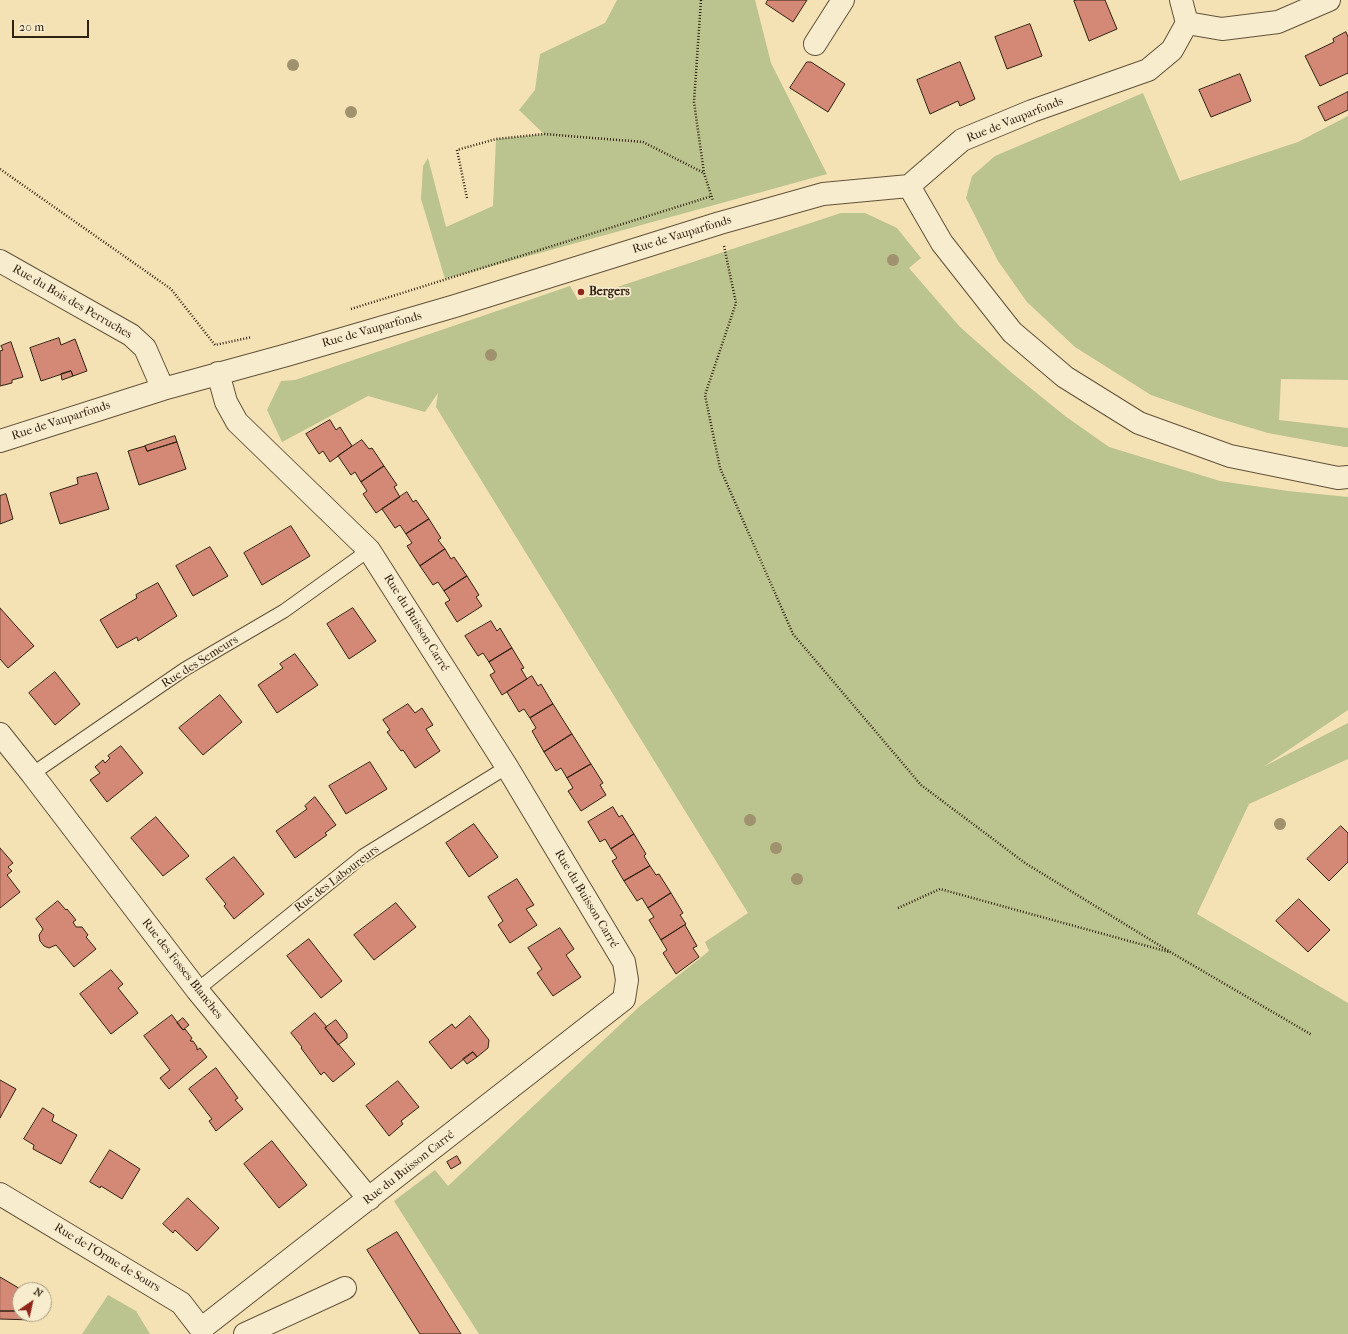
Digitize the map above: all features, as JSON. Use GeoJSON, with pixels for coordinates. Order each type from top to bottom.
{"type":"FeatureCollection","features":[{"type":"Feature","properties":{"kind":"street"},"geometry":{"type":"LineString","coordinates":[[815,44],[843,0]]}},
{"type":"Feature","properties":{"kind":"street"},"geometry":{"type":"LineString","coordinates":[[1181,0],[1187,23],[1222,29],[1278,22],[1329,0]]}},
{"type":"Feature","properties":{"kind":"street","name":"Rue de Vauparfonds"},"geometry":{"type":"LineString","coordinates":[[0,441],[163,389],[455,306],[720,223],[823,194],[909,186],[962,140],[1032,112],[1148,70],[1172,50],[1187,23]]}},
{"type":"Feature","properties":{"kind":"street"},"geometry":{"type":"LineString","coordinates":[[909,186],[942,243],[1012,332],[1065,377],[1138,423],[1230,456],[1338,478],[1348,477]]}},
{"type":"Feature","properties":{"kind":"street","name":"Rue du Bois des Perruches"},"geometry":{"type":"LineString","coordinates":[[0,261],[131,335],[145,348],[163,389]]}},
{"type":"Feature","properties":{"kind":"street","name":"Rue du Buisson Carré"},"geometry":{"type":"LineString","coordinates":[[201,1332],[624,999],[627,980],[624,962],[507,768],[369,550],[237,422],[226,402],[218,373]]}},
{"type":"Feature","properties":{"kind":"street","name":"Rue des Fosses Blanches"},"geometry":{"type":"LineString","coordinates":[[0,734],[197,990],[369,1199]]}},
{"type":"Feature","properties":{"kind":"street","name":"Rue de l'Orme de Sours"},"geometry":{"type":"LineString","coordinates":[[0,1194],[181,1303],[201,1332]]}},
{"type":"Feature","properties":{"kind":"street"},"geometry":{"type":"LineString","coordinates":[[246,1334],[345,1288]]}},
{"type":"Feature","properties":{"kind":"lane","name":"Rue des Semeurs"},"geometry":{"type":"LineString","coordinates":[[32,774],[185,669],[284,611],[369,550]]}},
{"type":"Feature","properties":{"kind":"lane","name":"Rue des Laboureurs"},"geometry":{"type":"LineString","coordinates":[[197,990],[363,856],[507,768]]}},
{"type":"Feature","properties":{"kind":"path"},"geometry":{"type":"LineString","coordinates":[[467,198],[457,150],[496,139],[524,136],[544,134],[643,142],[704,173],[694,102],[701,0]]}},
{"type":"Feature","properties":{"kind":"path"},"geometry":{"type":"LineString","coordinates":[[0,169],[171,289],[215,345],[252,337]]}},
{"type":"Feature","properties":{"kind":"path"},"geometry":{"type":"LineString","coordinates":[[348,310],[712,196]]}},
{"type":"Feature","properties":{"kind":"path"},"geometry":{"type":"LineString","coordinates":[[720,223],[736,303],[705,395],[720,468],[793,634],[921,785],[1025,863],[1172,953],[1312,1035]]}},
{"type":"Feature","properties":{"kind":"path"},"geometry":{"type":"LineString","coordinates":[[898,908],[940,889],[1172,953]]}},
{"type":"Feature","properties":{"kind":"green space"},"geometry":{"type":"Polygon","coordinates":[[[617,0],[755,0],[771,63],[827,174],[445,279],[421,199],[423,166],[428,158],[446,227],[493,206],[496,139],[544,134],[519,110],[535,90],[540,54],[605,23],[617,0]]]}},
{"type":"Feature","properties":{"kind":"green space"},"geometry":{"type":"Polygon","coordinates":[[[1143,93],[1180,181],[1298,142],[1348,116],[1348,380],[1281,379],[1279,420],[1348,428],[1348,447],[1268,433],[1214,417],[1151,395],[1075,347],[1027,302],[998,261],[966,198],[972,176],[995,156],[1143,93]]]}},
{"type":"Feature","properties":{"kind":"green space"},"geometry":{"type":"Polygon","coordinates":[[[841,213],[865,213],[897,228],[921,258],[909,268],[960,327],[1012,373],[1065,416],[1109,447],[1220,481],[1288,491],[1348,497],[1348,710],[1263,767],[1348,723],[1348,759],[1249,804],[1197,914],[1348,1003],[1348,1334],[479,1334],[394,1201],[435,1170],[448,1186],[640,1006],[709,951],[705,942],[748,913],[436,407],[438,393],[425,412],[368,396],[282,442],[267,410],[281,381],[295,380],[570,286],[578,300],[841,213]]]}},
{"type":"Feature","properties":{"kind":"green space"},"geometry":{"type":"Polygon","coordinates":[[[108,1295],[136,1311],[150,1334],[82,1334],[108,1295]]]}},
{"type":"Feature","properties":{"kind":"building"},"geometry":{"type":"Polygon","coordinates":[[[768,0],[807,0],[793,22],[766,4],[768,0]]]}},
{"type":"Feature","properties":{"kind":"building"},"geometry":{"type":"Polygon","coordinates":[[[1105,0],[1117,29],[1089,41],[1074,1],[1105,0]]]}},
{"type":"Feature","properties":{"kind":"building"},"geometry":{"type":"Polygon","coordinates":[[[1030,24],[1042,56],[1007,69],[995,37],[1030,24]]]}},
{"type":"Feature","properties":{"kind":"building"},"geometry":{"type":"Polygon","coordinates":[[[1346,32],[1348,37],[1348,73],[1320,86],[1305,56],[1334,42],[1333,39],[1346,32]]]}},
{"type":"Feature","properties":{"kind":"building"},"geometry":{"type":"Polygon","coordinates":[[[807,62],[811,62],[845,84],[828,112],[790,88],[807,62]]]}},
{"type":"Feature","properties":{"kind":"building"},"geometry":{"type":"Polygon","coordinates":[[[960,62],[975,99],[960,106],[958,101],[930,114],[917,80],[960,62]]]}},
{"type":"Feature","properties":{"kind":"building"},"geometry":{"type":"Polygon","coordinates":[[[1240,74],[1251,101],[1211,117],[1199,90],[1240,74]]]}},
{"type":"Feature","properties":{"kind":"building"},"geometry":{"type":"Polygon","coordinates":[[[1348,92],[1348,110],[1325,121],[1318,107],[1348,92]]]}},
{"type":"Feature","properties":{"kind":"building"},"geometry":{"type":"Polygon","coordinates":[[[59,338],[61,345],[75,339],[87,371],[73,376],[71,371],[41,381],[30,348],[59,338]]]}},
{"type":"Feature","properties":{"kind":"building"},"geometry":{"type":"Polygon","coordinates":[[[11,342],[23,377],[12,380],[12,383],[0,386],[0,351],[3,350],[1,346],[11,342]]]}},
{"type":"Feature","properties":{"kind":"building"},"geometry":{"type":"Polygon","coordinates":[[[71,371],[73,376],[62,380],[61,374],[71,371]]]}},
{"type":"Feature","properties":{"kind":"building"},"geometry":{"type":"Polygon","coordinates":[[[330,420],[336,430],[340,427],[352,446],[330,462],[323,451],[319,454],[306,434],[330,420]]]}},
{"type":"Feature","properties":{"kind":"building"},"geometry":{"type":"Polygon","coordinates":[[[175,436],[177,442],[147,451],[145,446],[175,436]]]}},
{"type":"Feature","properties":{"kind":"building"},"geometry":{"type":"Polygon","coordinates":[[[362,440],[369,449],[372,448],[384,466],[361,482],[355,472],[351,475],[338,456],[362,440]]]}},
{"type":"Feature","properties":{"kind":"building"},"geometry":{"type":"Polygon","coordinates":[[[177,442],[186,469],[139,485],[128,451],[145,446],[147,451],[177,442]]]}},
{"type":"Feature","properties":{"kind":"building"},"geometry":{"type":"Polygon","coordinates":[[[384,466],[397,485],[394,487],[400,497],[376,513],[363,494],[367,491],[361,482],[384,466]]]}},
{"type":"Feature","properties":{"kind":"building"},"geometry":{"type":"Polygon","coordinates":[[[97,473],[109,509],[60,524],[50,493],[78,484],[77,478],[97,473]]]}},
{"type":"Feature","properties":{"kind":"building"},"geometry":{"type":"Polygon","coordinates":[[[407,492],[413,502],[416,500],[429,519],[406,534],[400,525],[395,528],[382,509],[407,492]]]}},
{"type":"Feature","properties":{"kind":"building"},"geometry":{"type":"Polygon","coordinates":[[[6,494],[13,519],[0,524],[0,496],[6,494]]]}},
{"type":"Feature","properties":{"kind":"building"},"geometry":{"type":"Polygon","coordinates":[[[429,519],[441,538],[438,540],[445,549],[420,566],[407,546],[412,543],[406,534],[429,519]]]}},
{"type":"Feature","properties":{"kind":"building"},"geometry":{"type":"Polygon","coordinates":[[[291,526],[310,556],[262,585],[244,553],[291,526]]]}},
{"type":"Feature","properties":{"kind":"building"},"geometry":{"type":"Polygon","coordinates":[[[210,547],[228,576],[193,596],[176,566],[210,547]]]}},
{"type":"Feature","properties":{"kind":"building"},"geometry":{"type":"Polygon","coordinates":[[[445,549],[451,559],[454,557],[467,576],[444,591],[438,582],[433,585],[420,566],[445,549]]]}},
{"type":"Feature","properties":{"kind":"building"},"geometry":{"type":"Polygon","coordinates":[[[467,576],[479,595],[476,597],[482,606],[457,622],[445,603],[450,600],[444,591],[467,576]]]}},
{"type":"Feature","properties":{"kind":"building"},"geometry":{"type":"Polygon","coordinates":[[[158,583],[177,616],[138,641],[137,637],[117,648],[100,620],[137,598],[136,595],[158,583]]]}},
{"type":"Feature","properties":{"kind":"building"},"geometry":{"type":"Polygon","coordinates":[[[0,608],[34,646],[8,668],[0,659],[0,608]]]}},
{"type":"Feature","properties":{"kind":"building"},"geometry":{"type":"Polygon","coordinates":[[[353,608],[376,641],[349,659],[327,624],[353,608]]]}},
{"type":"Feature","properties":{"kind":"building"},"geometry":{"type":"Polygon","coordinates":[[[491,621],[497,631],[500,628],[512,648],[489,662],[483,653],[478,656],[465,636],[491,621]]]}},
{"type":"Feature","properties":{"kind":"building"},"geometry":{"type":"Polygon","coordinates":[[[512,648],[524,668],[521,669],[527,679],[502,695],[490,675],[495,672],[489,662],[512,648]]]}},
{"type":"Feature","properties":{"kind":"building"},"geometry":{"type":"Polygon","coordinates":[[[295,654],[318,685],[277,713],[258,685],[283,668],[280,664],[295,654]]]}},
{"type":"Feature","properties":{"kind":"building"},"geometry":{"type":"Polygon","coordinates":[[[55,672],[80,704],[55,725],[29,693],[55,672]]]}},
{"type":"Feature","properties":{"kind":"building"},"geometry":{"type":"Polygon","coordinates":[[[532,676],[538,686],[541,684],[553,704],[530,718],[524,709],[519,712],[507,692],[532,676]]]}},
{"type":"Feature","properties":{"kind":"building"},"geometry":{"type":"Polygon","coordinates":[[[220,695],[242,722],[203,755],[179,728],[220,695]]]}},
{"type":"Feature","properties":{"kind":"building"},"geometry":{"type":"Polygon","coordinates":[[[408,704],[415,713],[422,708],[433,725],[426,729],[440,751],[415,768],[403,750],[401,751],[387,732],[390,730],[383,720],[408,704]]]}},
{"type":"Feature","properties":{"kind":"building"},"geometry":{"type":"Polygon","coordinates":[[[553,704],[572,734],[544,752],[532,731],[536,728],[530,718],[553,704]]]}},
{"type":"Feature","properties":{"kind":"building"},"geometry":{"type":"Polygon","coordinates":[[[572,734],[591,764],[567,778],[561,768],[556,771],[544,752],[572,734]]]}},
{"type":"Feature","properties":{"kind":"building"},"geometry":{"type":"Polygon","coordinates":[[[121,746],[143,773],[107,802],[90,780],[100,773],[95,767],[103,760],[105,763],[110,758],[108,756],[121,746]]]}},
{"type":"Feature","properties":{"kind":"building"},"geometry":{"type":"Polygon","coordinates":[[[370,762],[387,789],[346,814],[329,786],[370,762]]]}},
{"type":"Feature","properties":{"kind":"building"},"geometry":{"type":"Polygon","coordinates":[[[591,764],[603,783],[600,785],[606,795],[581,811],[568,791],[573,788],[567,778],[591,764]]]}},
{"type":"Feature","properties":{"kind":"building"},"geometry":{"type":"Polygon","coordinates":[[[315,797],[336,825],[325,833],[327,835],[295,858],[276,831],[307,809],[305,806],[315,797]]]}},
{"type":"Feature","properties":{"kind":"building"},"geometry":{"type":"Polygon","coordinates":[[[613,807],[619,817],[622,815],[634,834],[611,849],[605,839],[600,842],[588,822],[613,807]]]}},
{"type":"Feature","properties":{"kind":"building"},"geometry":{"type":"Polygon","coordinates":[[[156,817],[189,856],[163,876],[131,838],[156,817]]]}},
{"type":"Feature","properties":{"kind":"building"},"geometry":{"type":"Polygon","coordinates":[[[474,824],[498,857],[469,877],[446,843],[474,824]]]}},
{"type":"Feature","properties":{"kind":"building"},"geometry":{"type":"Polygon","coordinates":[[[1341,826],[1348,833],[1348,862],[1329,881],[1307,859],[1341,826]]]}},
{"type":"Feature","properties":{"kind":"building"},"geometry":{"type":"Polygon","coordinates":[[[634,834],[646,854],[644,856],[650,866],[624,881],[612,861],[617,858],[611,849],[634,834]]]}},
{"type":"Feature","properties":{"kind":"building"},"geometry":{"type":"Polygon","coordinates":[[[0,848],[13,863],[8,867],[12,871],[7,875],[20,892],[0,908],[0,848]]]}},
{"type":"Feature","properties":{"kind":"building"},"geometry":{"type":"Polygon","coordinates":[[[234,857],[264,894],[234,919],[224,906],[226,904],[206,879],[234,857]]]}},
{"type":"Feature","properties":{"kind":"building"},"geometry":{"type":"Polygon","coordinates":[[[650,866],[656,875],[659,874],[671,893],[648,908],[642,898],[637,901],[624,881],[650,866]]]}},
{"type":"Feature","properties":{"kind":"building"},"geometry":{"type":"Polygon","coordinates":[[[517,879],[534,905],[526,909],[537,925],[510,943],[498,925],[503,921],[488,897],[517,879]]]}},
{"type":"Feature","properties":{"kind":"building"},"geometry":{"type":"Polygon","coordinates":[[[671,893],[683,913],[680,915],[686,924],[661,940],[649,920],[654,917],[648,908],[671,893]]]}},
{"type":"Feature","properties":{"kind":"building"},"geometry":{"type":"Polygon","coordinates":[[[1299,899],[1330,930],[1308,952],[1276,921],[1299,899]]]}},
{"type":"Feature","properties":{"kind":"building"},"geometry":{"type":"Polygon","coordinates":[[[58,901],[76,920],[73,922],[76,927],[82,927],[88,935],[86,937],[96,949],[74,967],[56,945],[49,948],[44,946],[40,941],[39,935],[43,929],[36,919],[58,901]]]}},
{"type":"Feature","properties":{"kind":"building"},"geometry":{"type":"Polygon","coordinates":[[[396,903],[416,927],[374,960],[354,935],[396,903]]]}},
{"type":"Feature","properties":{"kind":"building"},"geometry":{"type":"Polygon","coordinates":[[[685,925],[697,946],[693,948],[699,957],[676,974],[663,953],[667,950],[661,940],[685,925]]]}},
{"type":"Feature","properties":{"kind":"building"},"geometry":{"type":"Polygon","coordinates":[[[560,928],[574,949],[566,955],[581,977],[553,996],[537,973],[542,969],[528,948],[560,928]]]}},
{"type":"Feature","properties":{"kind":"building"},"geometry":{"type":"Polygon","coordinates":[[[309,939],[342,981],[321,998],[287,956],[309,939]]]}},
{"type":"Feature","properties":{"kind":"building"},"geometry":{"type":"Polygon","coordinates":[[[111,970],[123,984],[118,988],[138,1013],[111,1034],[80,994],[111,970]]]}},
{"type":"Feature","properties":{"kind":"building"},"geometry":{"type":"Polygon","coordinates":[[[315,1013],[327,1027],[325,1028],[355,1064],[333,1082],[324,1072],[321,1075],[291,1033],[315,1013]]]}},
{"type":"Feature","properties":{"kind":"building"},"geometry":{"type":"Polygon","coordinates":[[[172,1015],[183,1030],[185,1029],[192,1038],[190,1041],[193,1041],[197,1047],[197,1050],[200,1048],[207,1057],[169,1089],[160,1078],[170,1070],[144,1036],[172,1015]]]}},
{"type":"Feature","properties":{"kind":"building"},"geometry":{"type":"Polygon","coordinates":[[[470,1016],[489,1040],[488,1048],[477,1057],[473,1052],[451,1069],[429,1042],[452,1024],[455,1028],[470,1016]]]}},
{"type":"Feature","properties":{"kind":"building"},"geometry":{"type":"Polygon","coordinates":[[[183,1018],[189,1025],[183,1030],[177,1023],[183,1018]]]}},
{"type":"Feature","properties":{"kind":"building"},"geometry":{"type":"Polygon","coordinates":[[[336,1020],[347,1034],[347,1038],[338,1045],[325,1028],[336,1020]]]}},
{"type":"Feature","properties":{"kind":"building"},"geometry":{"type":"Polygon","coordinates":[[[473,1052],[477,1057],[467,1064],[463,1059],[473,1052]]]}},
{"type":"Feature","properties":{"kind":"building"},"geometry":{"type":"Polygon","coordinates":[[[216,1068],[238,1098],[235,1100],[243,1109],[216,1131],[209,1121],[212,1119],[189,1089],[216,1068]]]}},
{"type":"Feature","properties":{"kind":"building"},"geometry":{"type":"Polygon","coordinates":[[[0,1080],[16,1089],[0,1118],[0,1080]]]}},
{"type":"Feature","properties":{"kind":"building"},"geometry":{"type":"Polygon","coordinates":[[[398,1081],[419,1107],[401,1121],[403,1124],[389,1136],[366,1106],[398,1081]]]}},
{"type":"Feature","properties":{"kind":"building"},"geometry":{"type":"Polygon","coordinates":[[[43,1108],[54,1115],[52,1121],[77,1135],[61,1164],[33,1149],[34,1145],[24,1139],[43,1108]]]}},
{"type":"Feature","properties":{"kind":"building"},"geometry":{"type":"Polygon","coordinates":[[[272,1141],[307,1185],[279,1208],[244,1164],[272,1141]]]}},
{"type":"Feature","properties":{"kind":"building"},"geometry":{"type":"Polygon","coordinates":[[[110,1150],[140,1169],[122,1199],[101,1186],[100,1188],[90,1182],[110,1150]]]}},
{"type":"Feature","properties":{"kind":"building"},"geometry":{"type":"Polygon","coordinates":[[[457,1156],[461,1163],[451,1169],[447,1162],[457,1156]]]}},
{"type":"Feature","properties":{"kind":"building"},"geometry":{"type":"Polygon","coordinates":[[[188,1198],[219,1228],[197,1251],[175,1230],[173,1233],[163,1224],[188,1198]]]}},
{"type":"Feature","properties":{"kind":"building"},"geometry":{"type":"Polygon","coordinates":[[[397,1232],[461,1334],[420,1334],[367,1250],[397,1232]]]}},
{"type":"Feature","properties":{"kind":"building"},"geometry":{"type":"Polygon","coordinates":[[[0,1277],[12,1284],[12,1311],[0,1311],[0,1277]]]}},
{"type":"Feature","properties":{"kind":"building"},"geometry":{"type":"Polygon","coordinates":[[[0,1311],[12,1311],[12,1319],[0,1319],[0,1311]]]}},
{"type":"Feature","properties":{"kind":"place","name":"Bergers"},"geometry":{"type":"Point","coordinates":[581,292]}}]}
